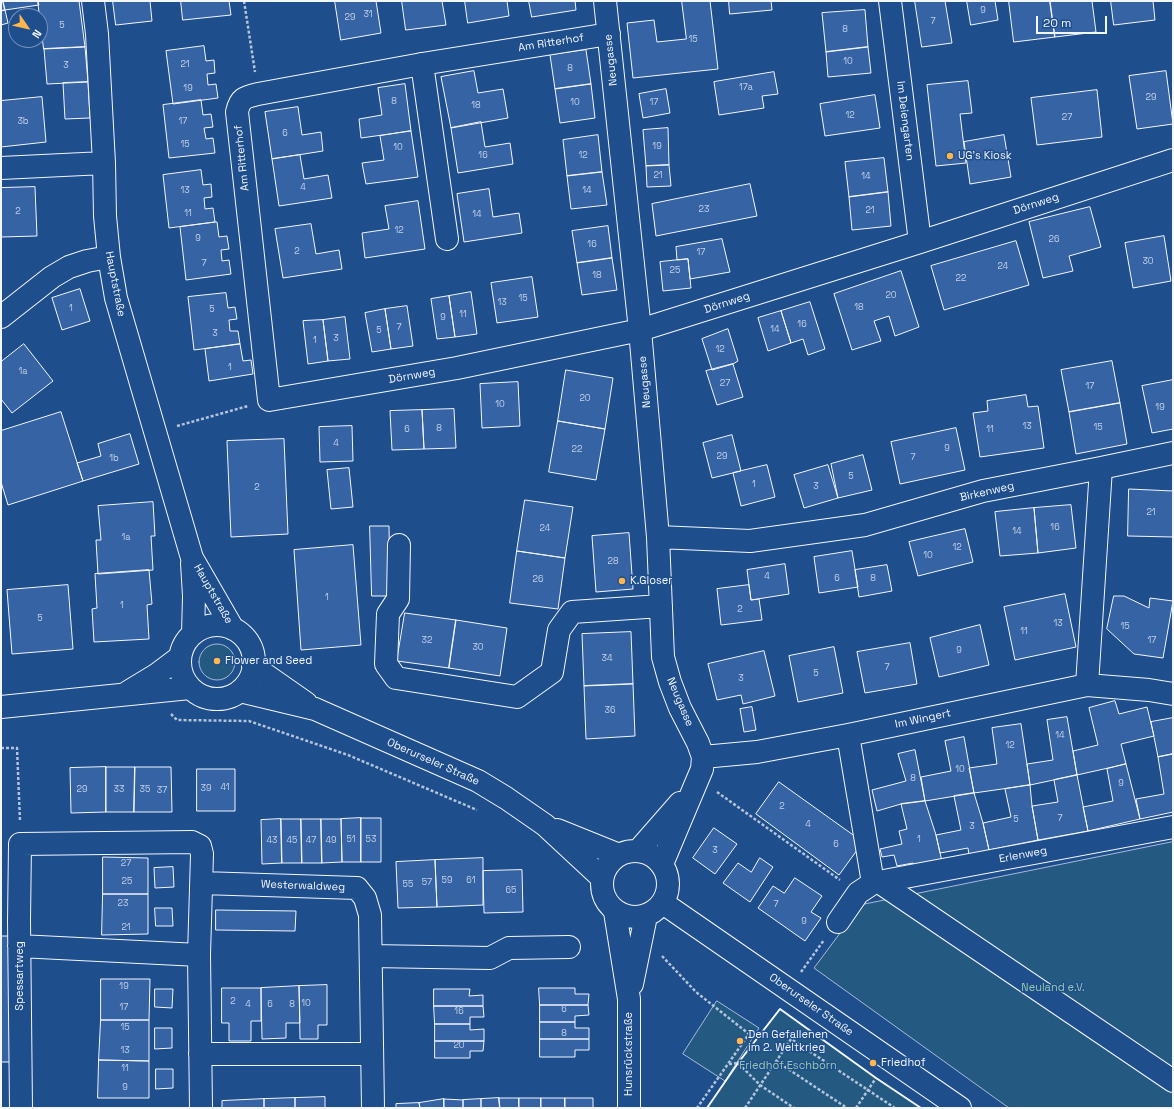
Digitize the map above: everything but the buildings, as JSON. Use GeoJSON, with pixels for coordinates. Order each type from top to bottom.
{"type":"FeatureCollection","features":[{"type":"Feature","properties":{"kind":"street","name":"Hauptstraße"},"geometry":{"type":"LineString","coordinates":[[93,1],[104,163],[105,216],[109,257],[116,298],[192,558],[194,596],[193,634]]}},
{"type":"Feature","properties":{"kind":"street","name":"Neugasse"},"geometry":{"type":"LineString","coordinates":[[605,1],[640,330],[658,537],[663,657],[670,682],[680,708],[698,743],[698,773]]}},
{"type":"Feature","properties":{"kind":"street","name":"Im Deiengarten"},"geometry":{"type":"LineString","coordinates":[[890,1],[920,242]]}},
{"type":"Feature","properties":{"kind":"street","name":"Am Ritterhof"},"geometry":{"type":"LineString","coordinates":[[269,400],[237,112],[239,103],[247,96],[422,64],[609,34]]}},
{"type":"Feature","properties":{"kind":"street"},"geometry":{"type":"LineString","coordinates":[[422,64],[447,239]]}},
{"type":"Feature","properties":{"kind":"street","name":"Dörnweg"},"geometry":{"type":"LineString","coordinates":[[269,400],[457,368],[640,330],[920,242],[1173,160]]}},
{"type":"Feature","properties":{"kind":"street"},"geometry":{"type":"LineString","coordinates":[[1,168],[104,163]]}},
{"type":"Feature","properties":{"kind":"street"},"geometry":{"type":"LineString","coordinates":[[1,317],[52,277],[87,261],[109,257]]}},
{"type":"Feature","properties":{"kind":"street","name":"Birkenweg"},"geometry":{"type":"LineString","coordinates":[[658,537],[750,541],[865,525],[983,491],[1173,453]]}},
{"type":"Feature","properties":{"kind":"street"},"geometry":{"type":"LineString","coordinates":[[1087,685],[1101,468]]}},
{"type":"Feature","properties":{"kind":"street"},"geometry":{"type":"LineString","coordinates":[[399,545],[398,599],[388,614],[386,664],[396,678],[517,697],[552,672],[559,630],[572,612],[661,606]]}},
{"type":"Feature","properties":{"kind":"street","name":"Hauptstraße"},"geometry":{"type":"LineString","coordinates":[[192,558],[233,629]]}},
{"type":"Feature","properties":{"kind":"street"},"geometry":{"type":"LineString","coordinates":[[223,626],[233,629],[242,635],[249,644],[253,655],[251,676],[240,692],[230,697],[220,699],[199,695],[190,688],[183,679],[180,668],[182,648],[193,634],[202,628],[223,626]]}},
{"type":"Feature","properties":{"kind":"street"},"geometry":{"type":"LineString","coordinates":[[123,695],[156,675],[180,657]]}},
{"type":"Feature","properties":{"kind":"street","name":"Oberurseler Straße"},"geometry":{"type":"LineString","coordinates":[[253,666],[315,710]]}},
{"type":"Feature","properties":{"kind":"street","name":"Im Wingert"},"geometry":{"type":"LineString","coordinates":[[698,773],[757,752],[848,735],[1087,685],[1149,690],[1173,694]]}},
{"type":"Feature","properties":{"kind":"street"},"geometry":{"type":"LineString","coordinates":[[1,707],[190,688]]}},
{"type":"Feature","properties":{"kind":"street","name":"Oberurseler Straße"},"geometry":{"type":"LineString","coordinates":[[240,692],[315,710],[478,782],[506,798],[545,825],[602,878]]}},
{"type":"Feature","properties":{"kind":"street"},"geometry":{"type":"LineString","coordinates":[[848,735],[870,886],[1173,1081]]}},
{"type":"Feature","properties":{"kind":"street"},"geometry":{"type":"LineString","coordinates":[[629,853],[647,853],[655,857],[662,864],[669,883],[663,902],[656,911],[646,916],[635,918],[624,916],[615,912],[607,903],[602,892],[602,878],[605,869],[611,861],[629,853],[678,806],[698,773]]}},
{"type":"Feature","properties":{"kind":"street"},"geometry":{"type":"LineString","coordinates":[[662,864],[698,773]]}},
{"type":"Feature","properties":{"kind":"street","name":"Oberurseler Straße"},"geometry":{"type":"LineString","coordinates":[[545,825],[629,853]]}},
{"type":"Feature","properties":{"kind":"street","name":"Erlenweg"},"geometry":{"type":"LineString","coordinates":[[870,886],[1173,826]]}},
{"type":"Feature","properties":{"kind":"street"},"geometry":{"type":"LineString","coordinates":[[20,844],[192,842],[200,846],[202,854],[199,955],[201,1108]]}},
{"type":"Feature","properties":{"kind":"street","name":"Spessartweg"},"geometry":{"type":"LineString","coordinates":[[20,844],[19,946],[21,1108]]}},
{"type":"Feature","properties":{"kind":"street","name":"Westerwaldweg"},"geometry":{"type":"LineString","coordinates":[[202,883],[357,888],[365,898],[370,915],[373,1108]]}},
{"type":"Feature","properties":{"kind":"street"},"geometry":{"type":"LineString","coordinates":[[838,922],[870,886]]}},
{"type":"Feature","properties":{"kind":"street","name":"Oberurseler Straße"},"geometry":{"type":"LineString","coordinates":[[663,902],[960,1108]]}},
{"type":"Feature","properties":{"kind":"street","name":"Hunsrückstraße"},"geometry":{"type":"LineString","coordinates":[[615,912],[630,999],[629,1108]]}},
{"type":"Feature","properties":{"kind":"street","name":"Hunsrückstraße"},"geometry":{"type":"LineString","coordinates":[[630,999],[646,916]]}},
{"type":"Feature","properties":{"kind":"street"},"geometry":{"type":"LineString","coordinates":[[19,946],[199,955]]}},
{"type":"Feature","properties":{"kind":"street"},"geometry":{"type":"LineString","coordinates":[[371,956],[490,958],[509,948],[569,947]]}},
{"type":"Feature","properties":{"kind":"street"},"geometry":{"type":"LineString","coordinates":[[200,1054],[371,1054]]}},
{"type":"Feature","properties":{"kind":"path"},"geometry":{"type":"LineString","coordinates":[[244,1],[258,94]]}},
{"type":"Feature","properties":{"kind":"path"},"geometry":{"type":"LineString","coordinates":[[186,424],[269,400]]}},
{"type":"Feature","properties":{"kind":"path"},"geometry":{"type":"LineString","coordinates":[[169,712],[177,720],[249,720],[348,755],[480,811]]}},
{"type":"Feature","properties":{"kind":"path"},"geometry":{"type":"LineString","coordinates":[[1,748],[17,748],[20,844]]}},
{"type":"Feature","properties":{"kind":"path"},"geometry":{"type":"LineString","coordinates":[[698,773],[724,797],[870,886]]}},
{"type":"Feature","properties":{"kind":"path"},"geometry":{"type":"LineString","coordinates":[[789,989],[838,922]]}},
{"type":"Feature","properties":{"kind":"path"},"geometry":{"type":"LineString","coordinates":[[663,958],[696,992],[749,1034],[697,1108]]}},
{"type":"Feature","properties":{"kind":"path"},"geometry":{"type":"LineString","coordinates":[[745,1108],[791,1040],[895,1108]]}},
{"type":"Feature","properties":{"kind":"path"},"geometry":{"type":"LineString","coordinates":[[776,1061],[847,1108]]}},
{"type":"Feature","properties":{"kind":"path"},"geometry":{"type":"LineString","coordinates":[[856,1108],[876,1078],[891,1061]]}},
{"type":"Feature","properties":{"kind":"path"},"geometry":{"type":"LineString","coordinates":[[729,1064],[738,1063],[760,1085],[794,1108]]}},
{"type":"Feature","properties":{"kind":"green space"},"geometry":{"type":"Polygon","coordinates":[[[221,644],[230,649],[234,655],[234,669],[230,675],[221,680],[213,680],[204,675],[200,669],[199,658],[204,649],[210,645],[221,644]]]}},
{"type":"Feature","properties":{"kind":"green space","name":"Neuland e.V."},"geometry":{"type":"Polygon","coordinates":[[[1173,842],[1173,1108],[1009,1108],[814,968],[861,905],[1173,842]]]}},
{"type":"Feature","properties":{"kind":"green space"},"geometry":{"type":"Polygon","coordinates":[[[717,1001],[759,1028],[725,1081],[683,1054],[717,1001]]]}},
{"type":"Feature","properties":{"kind":"green space","name":"Friedhof Eschborn"},"geometry":{"type":"Polygon","coordinates":[[[780,1009],[876,1078],[921,1108],[707,1108],[738,1063],[780,1009]]]}},
{"type":"Feature","properties":{"kind":"wall"},"geometry":{"type":"LineString","coordinates":[[707,1108],[738,1063],[780,1009],[876,1078],[921,1108]]}},
{"type":"Feature","properties":{"kind":"place","name":"UG's Kiosk"},"geometry":{"type":"Point","coordinates":[950,156]}},
{"type":"Feature","properties":{"kind":"place","name":"K.Gloser"},"geometry":{"type":"Point","coordinates":[622,581]}},
{"type":"Feature","properties":{"kind":"place","name":"Flower and Seed"},"geometry":{"type":"Point","coordinates":[217,661]}},
{"type":"Feature","properties":{"kind":"place","name":"Den Gefallenen im 2. Weltkrieg"},"geometry":{"type":"Point","coordinates":[740,1041]}},
{"type":"Feature","properties":{"kind":"place","name":"Friedhof"},"geometry":{"type":"Point","coordinates":[873,1063]}}]}
